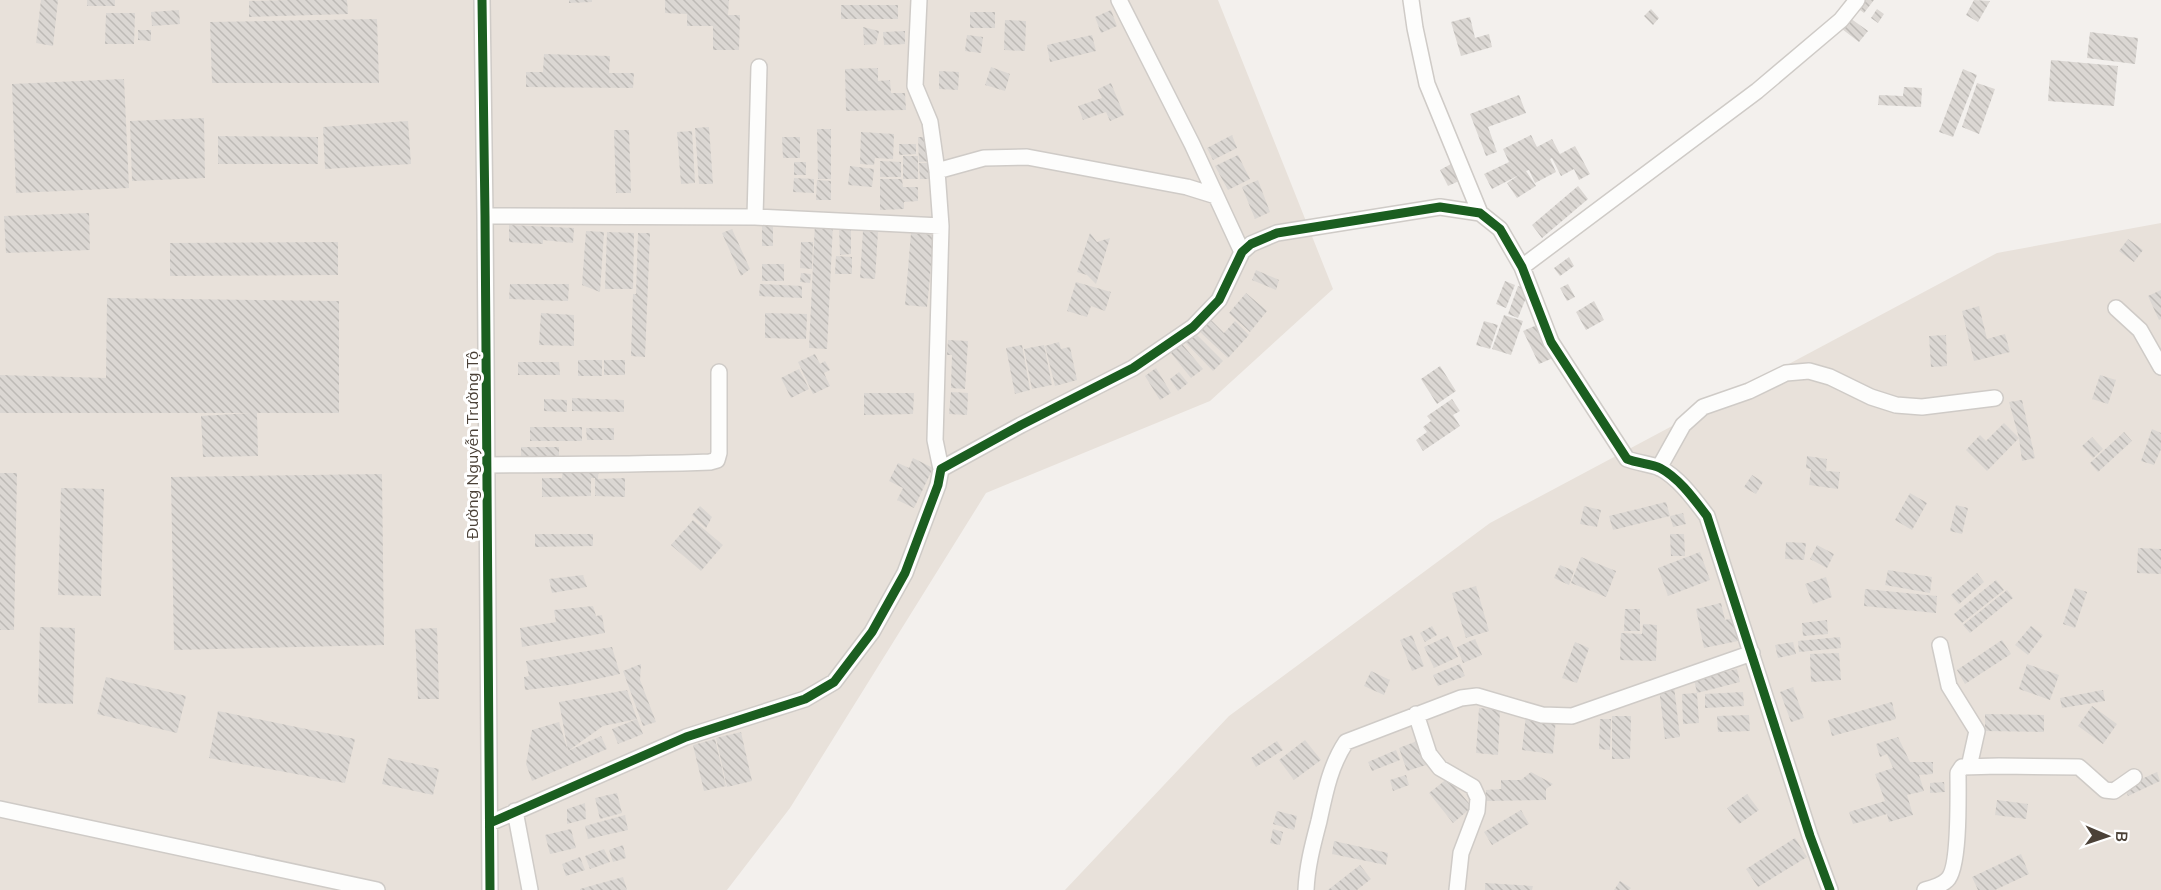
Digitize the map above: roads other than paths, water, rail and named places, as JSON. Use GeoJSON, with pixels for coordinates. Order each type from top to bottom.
{"type":"FeatureCollection","features":[{"type":"Feature","properties":{"kind":"street","name":"Đường Nguyễn Trường Tộ"},"geometry":{"type":"LineString","coordinates":[[482,0],[490,890]]}},
{"type":"Feature","properties":{"kind":"street"},"geometry":{"type":"LineString","coordinates":[[490,823],[686,737],[805,699],[834,681],[872,632],[904,573],[938,485],[941,469],[935,440],[940,226],[937,171],[930,122],[915,86],[919,0]]}},
{"type":"Feature","properties":{"kind":"street"},"geometry":{"type":"LineString","coordinates":[[1119,0],[1182,124],[1242,252]]}},
{"type":"Feature","properties":{"kind":"street"},"geometry":{"type":"LineString","coordinates":[[1411,0],[1427,84],[1479,213],[1500,230],[1522,267],[1551,342],[1627,459],[1659,468],[1681,484],[1707,516],[1810,836],[1830,890]]}},
{"type":"Feature","properties":{"kind":"street"},"geometry":{"type":"LineString","coordinates":[[1522,267],[1757,91],[1841,20],[1857,0]]}},
{"type":"Feature","properties":{"kind":"street"},"geometry":{"type":"LineString","coordinates":[[755,217],[759,67]]}},
{"type":"Feature","properties":{"kind":"street"},"geometry":{"type":"LineString","coordinates":[[937,171],[984,158],[1027,157],[1187,187],[1216,196]]}},
{"type":"Feature","properties":{"kind":"street"},"geometry":{"type":"LineString","coordinates":[[941,469],[1133,368],[1193,327],[1218,300],[1242,252],[1251,244],[1277,232],[1440,207],[1479,213]]}},
{"type":"Feature","properties":{"kind":"street"},"geometry":{"type":"LineString","coordinates":[[485,216],[755,217],[940,226]]}},
{"type":"Feature","properties":{"kind":"street"},"geometry":{"type":"LineString","coordinates":[[2116,308],[2140,330],[2161,367]]}},
{"type":"Feature","properties":{"kind":"street"},"geometry":{"type":"LineString","coordinates":[[1659,468],[1683,425],[1703,407],[1749,392],[1786,373],[1809,371],[1830,377],[1871,397],[1896,405],[1922,407],[1995,398]]}},
{"type":"Feature","properties":{"kind":"street"},"geometry":{"type":"LineString","coordinates":[[487,465],[617,466],[717,460],[719,453],[719,372]]}},
{"type":"Feature","properties":{"kind":"street"},"geometry":{"type":"LineString","coordinates":[[1940,645],[1949,686],[1977,731],[1969,767]]}},
{"type":"Feature","properties":{"kind":"street"},"geometry":{"type":"LineString","coordinates":[[1306,890],[1307,868],[1331,772],[1346,742],[1461,698],[1477,696],[1542,715],[1572,716],[1752,653]]}},
{"type":"Feature","properties":{"kind":"street"},"geometry":{"type":"LineString","coordinates":[[1416,714],[1429,754],[1440,768],[1473,787],[1478,798],[1477,811],[1461,853],[1457,890]]}},
{"type":"Feature","properties":{"kind":"street"},"geometry":{"type":"LineString","coordinates":[[1925,890],[1947,880],[1952,871],[1956,846],[1958,773],[1962,767],[2079,768],[2105,790],[2114,791],[2134,777]]}},
{"type":"Feature","properties":{"kind":"street"},"geometry":{"type":"LineString","coordinates":[[0,809],[377,890]]}},
{"type":"Feature","properties":{"kind":"street"},"geometry":{"type":"LineString","coordinates":[[515,811],[530,890]]}}]}
